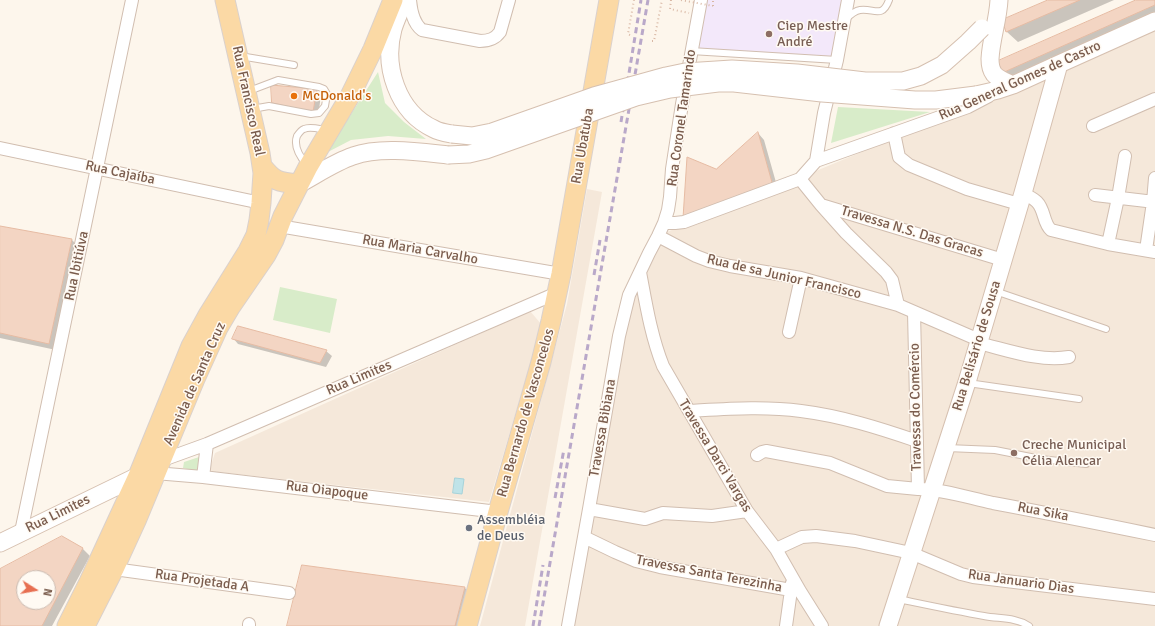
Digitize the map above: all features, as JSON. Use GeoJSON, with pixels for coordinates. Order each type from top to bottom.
{"type":"FeatureCollection","features":[{"type":"Feature","properties":{"kind":"main road","name":"Rua Francisco Real"},"geometry":{"type":"LineString","coordinates":[[225,0],[260,153],[262,174],[261,203]]}},
{"type":"Feature","properties":{"kind":"main road","name":"Avenida de Santa Cruz"},"geometry":{"type":"LineString","coordinates":[[67,626],[89,582],[151,470],[218,328],[231,306],[266,255],[299,184],[350,96],[393,0]]}},
{"type":"Feature","properties":{"kind":"main road"},"geometry":{"type":"LineString","coordinates":[[404,0],[392,39],[391,65],[394,83],[401,100],[421,122],[434,130],[472,136],[492,132],[594,96],[685,72],[732,69],[797,73],[865,81],[903,81],[921,76],[942,65],[982,28],[998,6]]}},
{"type":"Feature","properties":{"kind":"main road","name":"Rua Ubatuba"},"geometry":{"type":"LineString","coordinates":[[557,293],[609,0]]}},
{"type":"Feature","properties":{"kind":"main road"},"geometry":{"type":"LineString","coordinates":[[262,174],[283,183],[299,184],[354,156],[372,151],[448,155],[469,154],[486,150],[636,97],[670,89],[718,83],[734,83],[822,93],[915,100],[936,100],[976,95],[1006,88],[995,75],[990,60],[998,6]]}},
{"type":"Feature","properties":{"kind":"main road","name":"Rua General Gomes de Castro"},"geometry":{"type":"LineString","coordinates":[[1006,88],[1155,21]]}},
{"type":"Feature","properties":{"kind":"main road","name":"Rua Belisário de Sousa"},"geometry":{"type":"LineString","coordinates":[[888,626],[911,553],[925,489],[945,448],[967,382],[1059,64]]}},
{"type":"Feature","properties":{"kind":"main road","name":"Avenida de Santa Cruz"},"geometry":{"type":"LineString","coordinates":[[85,626],[136,521],[191,346],[256,235],[261,203]]}},
{"type":"Feature","properties":{"kind":"main road","name":"Rua Bernardo de Vasconcelos"},"geometry":{"type":"LineString","coordinates":[[467,626],[541,362],[557,293]]}},
{"type":"Feature","properties":{"kind":"main road","name":"Rua Limites"},"geometry":{"type":"LineString","coordinates":[[0,543],[151,470]]}},
{"type":"Feature","properties":{"kind":"street","name":"Rua Ibitiúva"},"geometry":{"type":"LineString","coordinates":[[21,532],[98,169],[132,0]]}},
{"type":"Feature","properties":{"kind":"street"},"geometry":{"type":"LineString","coordinates":[[410,0],[412,15],[422,30],[480,42],[490,40],[497,36],[500,32],[509,0]]}},
{"type":"Feature","properties":{"kind":"street","name":"Rua Coronel Tamarindo"},"geometry":{"type":"LineString","coordinates":[[658,236],[664,223],[670,197],[672,169],[691,51],[701,0]]}},
{"type":"Feature","properties":{"kind":"street"},"geometry":{"type":"LineString","coordinates":[[816,161],[824,113],[837,60],[848,0]]}},
{"type":"Feature","properties":{"kind":"street","name":"Rua General Gomes de Castro"},"geometry":{"type":"LineString","coordinates":[[664,223],[684,222],[800,179],[816,161],[968,107],[1006,88]]}},
{"type":"Feature","properties":{"kind":"street"},"geometry":{"type":"LineString","coordinates":[[1093,126],[1155,99]]}},
{"type":"Feature","properties":{"kind":"street"},"geometry":{"type":"LineString","coordinates":[[894,133],[899,157],[909,165],[967,189],[1037,202],[1041,208],[1047,227],[1051,230],[1108,244],[1150,251],[1155,178]]}},
{"type":"Feature","properties":{"kind":"street","name":"Rua Cajaíba"},"geometry":{"type":"LineString","coordinates":[[0,148],[261,203]]}},
{"type":"Feature","properties":{"kind":"street"},"geometry":{"type":"LineString","coordinates":[[1108,244],[1125,156]]}},
{"type":"Feature","properties":{"kind":"street"},"geometry":{"type":"LineString","coordinates":[[240,198],[249,194],[262,174]]}},
{"type":"Feature","properties":{"kind":"street"},"geometry":{"type":"LineString","coordinates":[[800,179],[846,233],[886,272],[892,280],[898,305]]}},
{"type":"Feature","properties":{"kind":"street"},"geometry":{"type":"LineString","coordinates":[[1095,195],[1154,202]]}},
{"type":"Feature","properties":{"kind":"street","name":"Travessa N.S. Das Gracas"},"geometry":{"type":"LineString","coordinates":[[821,205],[1003,260]]}},
{"type":"Feature","properties":{"kind":"street","name":"Rua Maria Carvalho"},"geometry":{"type":"LineString","coordinates":[[279,226],[561,274]]}},
{"type":"Feature","properties":{"kind":"street","name":"Rua de sa Junior Francisco"},"geometry":{"type":"LineString","coordinates":[[658,236],[708,261],[801,278],[898,305],[979,342],[1033,356],[1058,359],[1069,357]]}},
{"type":"Feature","properties":{"kind":"street","name":"Travessa Bibiana"},"geometry":{"type":"LineString","coordinates":[[568,626],[619,336],[629,295],[658,236]]}},
{"type":"Feature","properties":{"kind":"street","name":"Travessa Darci Vargas"},"geometry":{"type":"LineString","coordinates":[[640,272],[656,348],[663,366],[747,511],[776,549],[792,584],[800,591],[822,626]]}},
{"type":"Feature","properties":{"kind":"street"},"geometry":{"type":"LineString","coordinates":[[789,332],[801,278]]}},
{"type":"Feature","properties":{"kind":"street","name":"Rua Limites"},"geometry":{"type":"LineString","coordinates":[[151,470],[206,444],[557,293]]}},
{"type":"Feature","properties":{"kind":"street","name":"Travessa do Comércio"},"geometry":{"type":"LineString","coordinates":[[914,312],[917,441],[925,489]]}},
{"type":"Feature","properties":{"kind":"street"},"geometry":{"type":"LineString","coordinates":[[688,411],[753,408],[802,411],[873,426],[917,441]]}},
{"type":"Feature","properties":{"kind":"street"},"geometry":{"type":"LineString","coordinates":[[203,477],[206,444]]}},
{"type":"Feature","properties":{"kind":"street","name":"Rua Sika"},"geometry":{"type":"LineString","coordinates":[[756,455],[766,451],[830,463],[887,486],[925,489],[1155,535]]}},
{"type":"Feature","properties":{"kind":"street","name":"Rua Oiapoque"},"geometry":{"type":"LineString","coordinates":[[151,470],[498,512]]}},
{"type":"Feature","properties":{"kind":"street"},"geometry":{"type":"LineString","coordinates":[[589,509],[645,519],[663,513],[712,516],[747,511]]}},
{"type":"Feature","properties":{"kind":"street","name":"Rua Januario Dias"},"geometry":{"type":"LineString","coordinates":[[776,549],[802,537],[816,536],[854,541],[884,546],[911,553],[961,574],[973,577],[1155,599]]}},
{"type":"Feature","properties":{"kind":"street","name":"Travessa Santa Terezinha"},"geometry":{"type":"LineString","coordinates":[[584,537],[615,552],[660,567],[792,584]]}},
{"type":"Feature","properties":{"kind":"street","name":"Rua Projetada A"},"geometry":{"type":"LineString","coordinates":[[114,569],[289,593]]}},
{"type":"Feature","properties":{"kind":"street"},"geometry":{"type":"LineString","coordinates":[[786,626],[792,584]]}},
{"type":"Feature","properties":{"kind":"lane"},"geometry":{"type":"LineString","coordinates":[[844,20],[854,12],[860,10],[882,11],[886,8],[889,0]]}},
{"type":"Feature","properties":{"kind":"lane"},"geometry":{"type":"LineString","coordinates":[[691,51],[837,60]]}},
{"type":"Feature","properties":{"kind":"lane"},"geometry":{"type":"LineString","coordinates":[[238,55],[294,65]]}},
{"type":"Feature","properties":{"kind":"lane"},"geometry":{"type":"LineString","coordinates":[[278,80],[324,88],[327,94],[325,106],[319,113],[311,114],[248,101],[278,80]]}},
{"type":"Feature","properties":{"kind":"lane"},"geometry":{"type":"LineString","coordinates":[[308,167],[296,145],[296,138],[299,132],[303,129],[310,128],[330,130]]}},
{"type":"Feature","properties":{"kind":"lane"},"geometry":{"type":"LineString","coordinates":[[994,290],[1106,329]]}},
{"type":"Feature","properties":{"kind":"lane"},"geometry":{"type":"LineString","coordinates":[[967,382],[1079,399]]}},
{"type":"Feature","properties":{"kind":"lane"},"geometry":{"type":"LineString","coordinates":[[945,448],[995,450],[1041,459],[1086,464]]}},
{"type":"Feature","properties":{"kind":"lane"},"geometry":{"type":"LineString","coordinates":[[896,599],[986,617],[1015,620],[1023,622],[1029,626]]}},
{"type":"Feature","properties":{"kind":"path"},"geometry":{"type":"LineString","coordinates":[[630,35],[628,34],[634,0]]}},
{"type":"Feature","properties":{"kind":"path"},"geometry":{"type":"LineString","coordinates":[[652,41],[654,42],[662,0]]}},
{"type":"Feature","properties":{"kind":"path"},"geometry":{"type":"LineString","coordinates":[[671,0],[670,9],[698,14]]}},
{"type":"Feature","properties":{"kind":"path"},"geometry":{"type":"LineString","coordinates":[[681,0],[713,6],[714,0]]}},
{"type":"Feature","properties":{"kind":"shaded area","name":"Ciep Mestre André"},"geometry":{"type":"Polygon","coordinates":[[[704,0],[848,0],[837,60],[694,48],[704,0]]]}},
{"type":"Feature","properties":{"kind":"shaded area"},"geometry":{"type":"Polygon","coordinates":[[[1155,30],[1155,626],[570,626],[632,300],[662,234],[1155,30]]]}},
{"type":"Feature","properties":{"kind":"shaded area"},"geometry":{"type":"Polygon","coordinates":[[[587,189],[602,192],[525,626],[480,626],[567,304],[587,189]]]}},
{"type":"Feature","properties":{"kind":"shaded area"},"geometry":{"type":"Polygon","coordinates":[[[530,311],[542,325],[489,502],[209,471],[215,453],[530,311]]]}},
{"type":"Feature","properties":{"kind":"green space"},"geometry":{"type":"Polygon","coordinates":[[[378,72],[385,103],[404,122],[426,139],[388,136],[351,140],[326,153],[378,72]]]}},
{"type":"Feature","properties":{"kind":"green space"},"geometry":{"type":"Polygon","coordinates":[[[838,107],[930,112],[831,143],[838,107]]]}},
{"type":"Feature","properties":{"kind":"green space"},"geometry":{"type":"Polygon","coordinates":[[[280,287],[337,299],[330,333],[273,320],[280,287]]]}},
{"type":"Feature","properties":{"kind":"green space"},"geometry":{"type":"Polygon","coordinates":[[[202,456],[201,472],[183,468],[184,462],[202,456]]]}},
{"type":"Feature","properties":{"kind":"water"},"geometry":{"type":"Polygon","coordinates":[[[455,478],[464,479],[462,494],[453,493],[455,478]]]}},
{"type":"Feature","properties":{"kind":"building"},"geometry":{"type":"Polygon","coordinates":[[[1048,0],[1080,0],[1006,32],[1002,20],[1048,0]]]}},
{"type":"Feature","properties":{"kind":"building"},"geometry":{"type":"Polygon","coordinates":[[[1136,0],[1155,0],[1155,5],[1002,73],[998,61],[1136,0]]]}},
{"type":"Feature","properties":{"kind":"building","name":"McDonald's"},"geometry":{"type":"Polygon","coordinates":[[[271,85],[317,89],[313,112],[272,103],[271,85]]]}},
{"type":"Feature","properties":{"kind":"building"},"geometry":{"type":"Polygon","coordinates":[[[758,132],[773,186],[683,218],[687,157],[716,169],[758,132]]]}},
{"type":"Feature","properties":{"kind":"building"},"geometry":{"type":"Polygon","coordinates":[[[0,226],[72,239],[49,344],[0,333],[0,226]]]}},
{"type":"Feature","properties":{"kind":"building"},"geometry":{"type":"Polygon","coordinates":[[[238,326],[327,350],[320,363],[232,339],[238,326]]]}},
{"type":"Feature","properties":{"kind":"building"},"geometry":{"type":"Polygon","coordinates":[[[62,536],[83,548],[56,599],[56,570],[16,570],[16,610],[50,610],[42,626],[0,626],[0,569],[62,536]]]}},
{"type":"Feature","properties":{"kind":"building"},"geometry":{"type":"Polygon","coordinates":[[[302,565],[465,587],[455,626],[287,626],[302,565]]]}},
{"type":"Feature","properties":{"kind":"railway"},"geometry":{"type":"LineString","coordinates":[[621,122],[641,0]]}},
{"type":"Feature","properties":{"kind":"railway"},"geometry":{"type":"LineString","coordinates":[[539,626],[648,0]]}},
{"type":"Feature","properties":{"kind":"railway"},"geometry":{"type":"LineString","coordinates":[[594,275],[600,240]]}},
{"type":"Feature","properties":{"kind":"railway"},"geometry":{"type":"LineString","coordinates":[[555,498],[564,449]]}},
{"type":"Feature","properties":{"kind":"railway"},"geometry":{"type":"LineString","coordinates":[[533,626],[543,565]]}},
{"type":"Feature","properties":{"kind":"place","name":"Ciep Mestre André"},"geometry":{"type":"Point","coordinates":[769,34]}},
{"type":"Feature","properties":{"kind":"place","name":"McDonald's"},"geometry":{"type":"Point","coordinates":[294,96]}},
{"type":"Feature","properties":{"kind":"place","name":"Creche Municipal Célia Alencar"},"geometry":{"type":"Point","coordinates":[1014,453]}},
{"type":"Feature","properties":{"kind":"place","name":"Assembléia de Deus"},"geometry":{"type":"Point","coordinates":[469,528]}}]}
